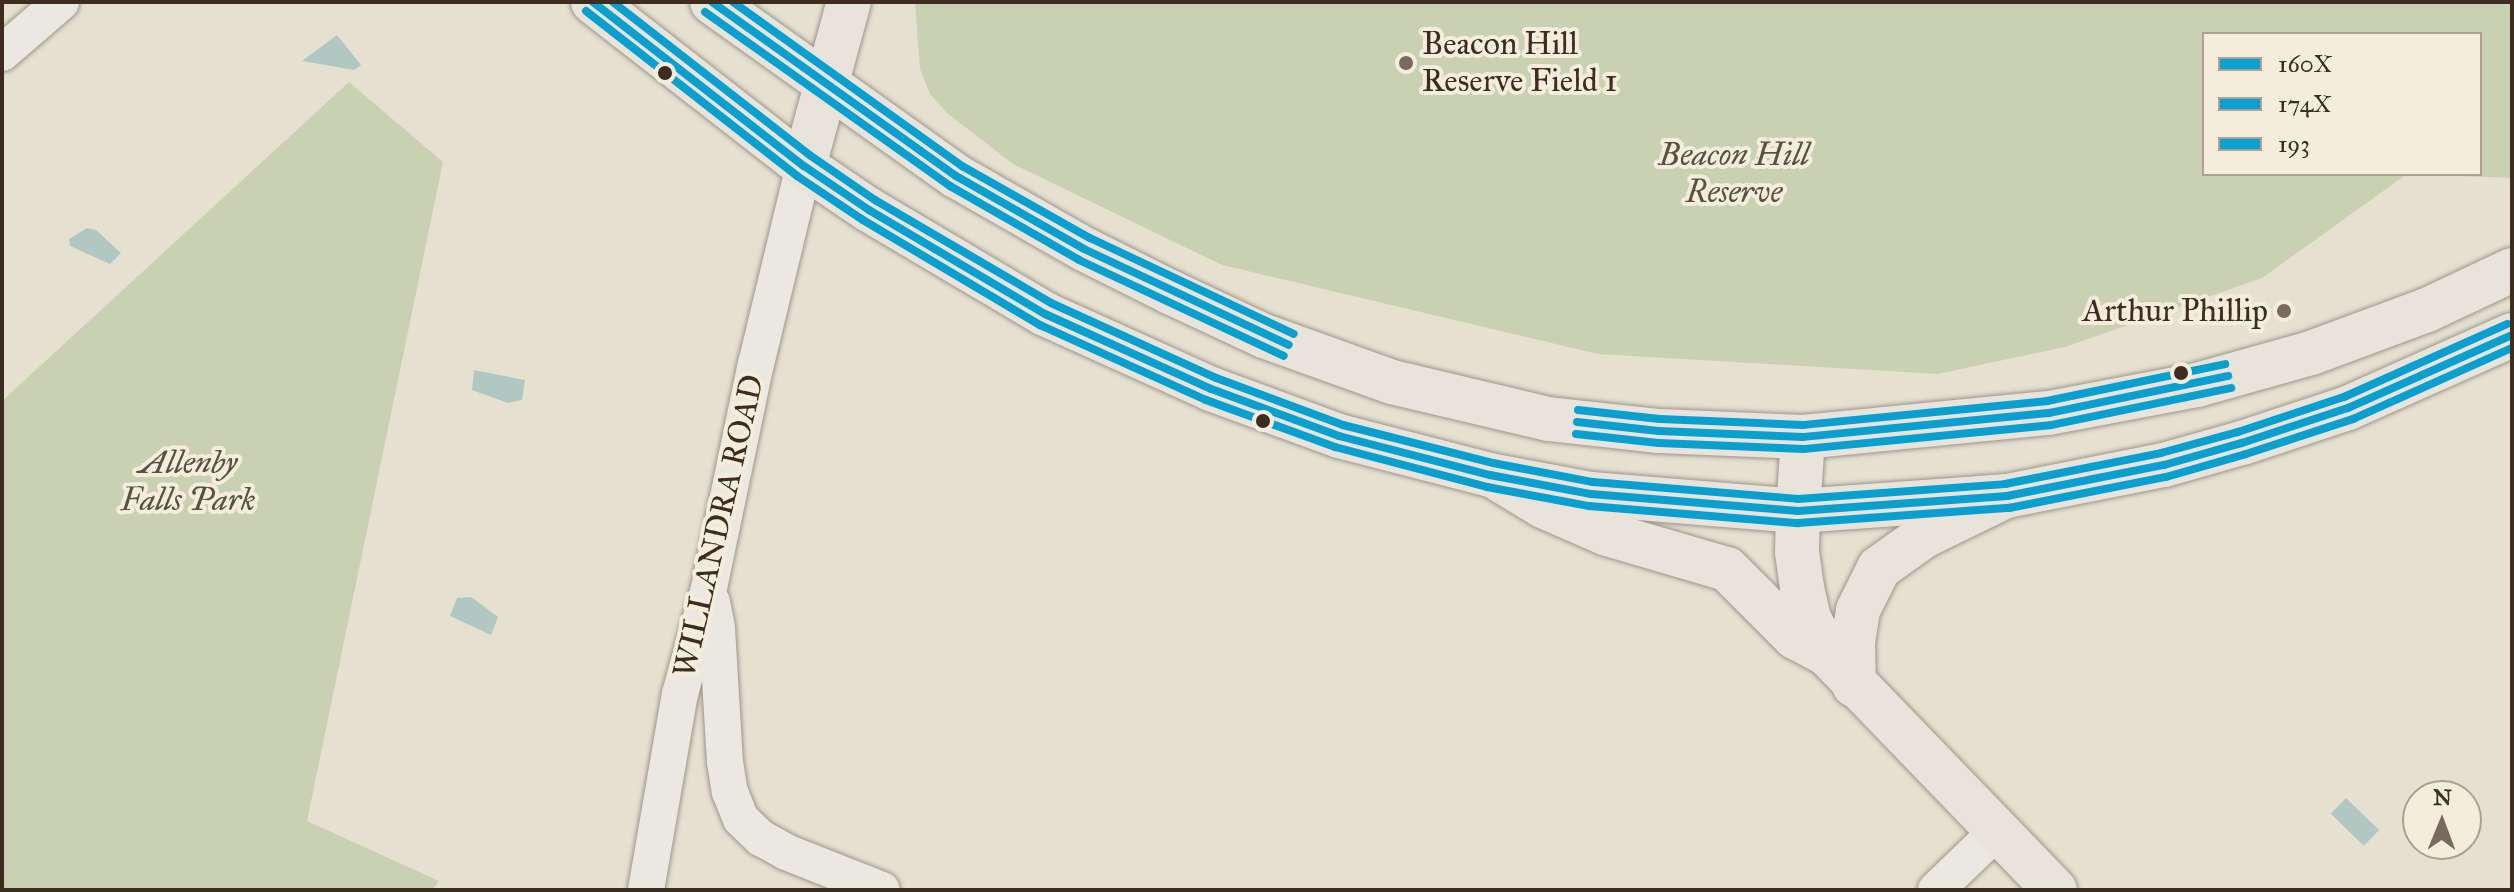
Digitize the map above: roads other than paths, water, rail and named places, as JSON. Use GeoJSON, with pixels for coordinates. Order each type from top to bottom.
{"type":"FeatureCollection","features":[{"type":"Feature","properties":{"kind":"main road"},"geometry":{"type":"LineString","coordinates":[[593,2],[804,166],[882,219],[1045,314],[1183,376],[1339,436],[1490,475],[1646,501],[1798,511],[2007,496],[2164,465],[2242,443],[2348,408],[2512,335]]}},
{"type":"Feature","properties":{"kind":"main road"},"geometry":{"type":"LineString","coordinates":[[712,2],[956,176],[1084,249],[1264,336],[1392,382],[1548,419],[1659,431],[1803,437],[2049,413],[2197,385],[2311,353],[2427,310],[2512,270]]}},
{"type":"Feature","properties":{"kind":"main road"},"geometry":{"type":"LineString","coordinates":[[804,166],[849,2]]}},
{"type":"Feature","properties":{"kind":"main road"},"geometry":{"type":"LineString","coordinates":[[1803,437],[1797,552],[1802,588],[1809,618],[1841,670]]}},
{"type":"Feature","properties":{"kind":"main road"},"geometry":{"type":"LineString","coordinates":[[1490,475],[1543,506],[1607,534],[1727,569],[1795,637],[1841,670],[2055,890]]}},
{"type":"Feature","properties":{"kind":"main road"},"geometry":{"type":"LineString","coordinates":[[1841,670],[1853,642],[1858,610],[1879,568],[1924,536],[2007,496]]}},
{"type":"Feature","properties":{"kind":"street"},"geometry":{"type":"LineString","coordinates":[[2,53],[61,2]]}},
{"type":"Feature","properties":{"kind":"street","name":"WILLANDRA ROAD"},"geometry":{"type":"LineString","coordinates":[[646,890],[680,694],[709,588],[756,364],[804,166]]}},
{"type":"Feature","properties":{"kind":"street"},"geometry":{"type":"LineString","coordinates":[[709,588],[717,628],[725,762],[730,792],[741,819],[761,838],[786,852],[882,890]]}},
{"type":"Feature","properties":{"kind":"street"},"geometry":{"type":"LineString","coordinates":[[1936,890],[1997,831]]}},
{"type":"Feature","properties":{"kind":"water"},"geometry":{"type":"Polygon","coordinates":[[[337,35],[361,65],[354,70],[302,61],[337,35]]]}},
{"type":"Feature","properties":{"kind":"water"},"geometry":{"type":"Polygon","coordinates":[[[87,228],[96,230],[121,253],[110,264],[70,246],[69,239],[87,228]]]}},
{"type":"Feature","properties":{"kind":"water"},"geometry":{"type":"Polygon","coordinates":[[[474,370],[525,380],[522,400],[508,403],[472,390],[474,370]]]}},
{"type":"Feature","properties":{"kind":"water"},"geometry":{"type":"Polygon","coordinates":[[[471,597],[498,617],[491,635],[450,616],[457,598],[471,597]]]}},
{"type":"Feature","properties":{"kind":"water"},"geometry":{"type":"Polygon","coordinates":[[[2346,798],[2379,830],[2364,846],[2331,814],[2346,798]]]}},
{"type":"Feature","properties":{"kind":"place","name":"Beacon Hill Reserve Field 1"},"geometry":{"type":"Point","coordinates":[1406,63]}},
{"type":"Feature","properties":{"kind":"place","name":"Arthur Phillip"},"geometry":{"type":"Point","coordinates":[2284,311]}},
{"type":"Feature","properties":{"kind":"park label","name":"Beacon Hill Reserve"},"geometry":{"type":"Point","coordinates":[1734,174]}},
{"type":"Feature","properties":{"kind":"park label","name":"Allenby Falls Park"},"geometry":{"type":"Point","coordinates":[188,482]}}]}
